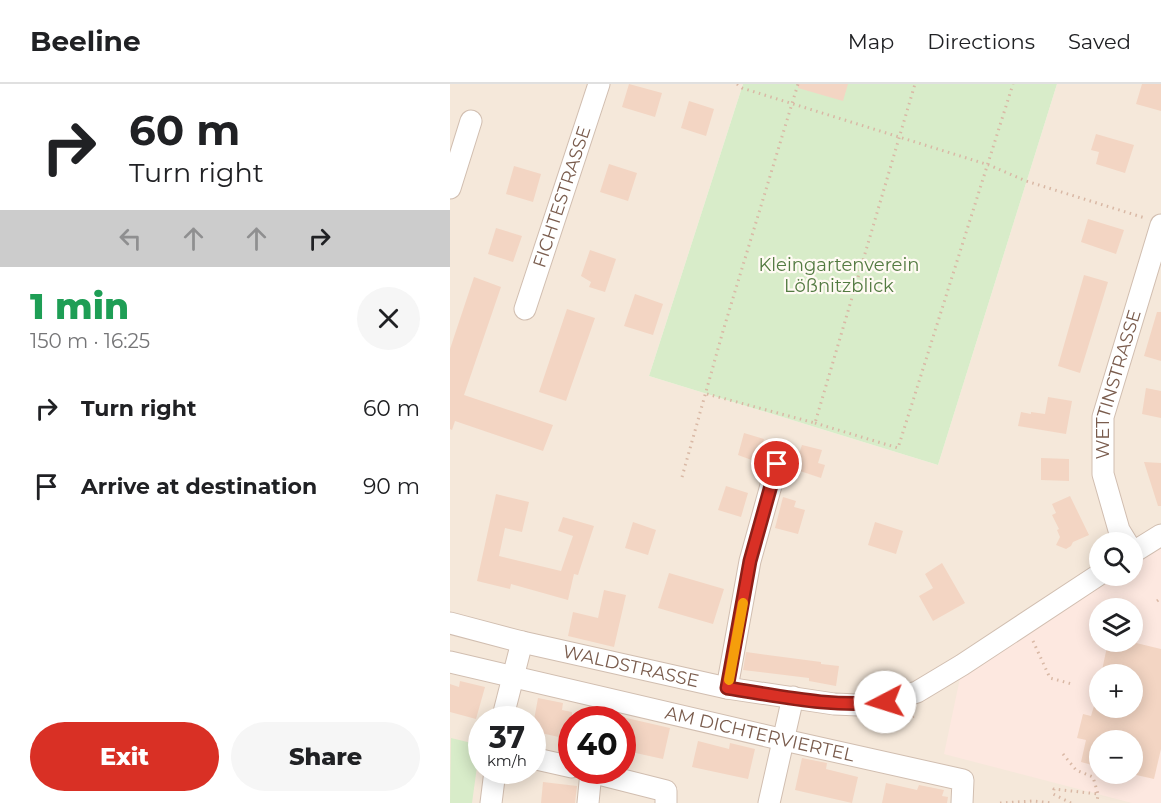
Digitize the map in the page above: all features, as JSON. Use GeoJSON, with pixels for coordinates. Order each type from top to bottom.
{"type":"FeatureCollection","features":[{"type":"Feature","properties":{"kind":"street","name":"FICHTESTRASSE"},"geometry":{"type":"LineString","coordinates":[[525,309],[599,84]]}},
{"type":"Feature","properties":{"kind":"street"},"geometry":{"type":"LineString","coordinates":[[450,188],[471,121]]}},
{"type":"Feature","properties":{"kind":"street","name":"WETTINSTRASSE"},"geometry":{"type":"LineString","coordinates":[[1120,532],[1103,474],[1103,417],[1154,222]]}},
{"type":"Feature","properties":{"kind":"street"},"geometry":{"type":"LineString","coordinates":[[727,688],[750,561],[777,464]]}},
{"type":"Feature","properties":{"kind":"street"},"geometry":{"type":"LineString","coordinates":[[1143,544],[1161,535]]}},
{"type":"Feature","properties":{"kind":"street","name":"WALDSTRASSE"},"geometry":{"type":"LineString","coordinates":[[450,623],[522,642],[727,688],[834,704],[859,705],[885,702],[917,692],[1089,581]]}},
{"type":"Feature","properties":{"kind":"street"},"geometry":{"type":"LineString","coordinates":[[506,706],[522,642]]}},
{"type":"Feature","properties":{"kind":"street","name":"AM DICHTERVIERTEL"},"geometry":{"type":"LineString","coordinates":[[450,662],[963,780],[962,803]]}},
{"type":"Feature","properties":{"kind":"street"},"geometry":{"type":"LineString","coordinates":[[769,803],[793,698]]}},
{"type":"Feature","properties":{"kind":"street"},"geometry":{"type":"LineString","coordinates":[[636,783],[666,791],[666,803]]}},
{"type":"Feature","properties":{"kind":"street"},"geometry":{"type":"LineString","coordinates":[[491,803],[493,784]]}},
{"type":"Feature","properties":{"kind":"street"},"geometry":{"type":"LineString","coordinates":[[585,784],[588,803]]}},
{"type":"Feature","properties":{"kind":"path"},"geometry":{"type":"LineString","coordinates":[[737,84],[792,104],[988,165],[1026,181],[1154,222]]}},
{"type":"Feature","properties":{"kind":"path"},"geometry":{"type":"LineString","coordinates":[[682,477],[723,331],[798,84]]}},
{"type":"Feature","properties":{"kind":"path"},"geometry":{"type":"LineString","coordinates":[[815,423],[915,84]]}},
{"type":"Feature","properties":{"kind":"path"},"geometry":{"type":"LineString","coordinates":[[706,393],[898,448],[1014,84]]}},
{"type":"Feature","properties":{"kind":"path"},"geometry":{"type":"LineString","coordinates":[[1026,623],[1050,678],[1072,684]]}},
{"type":"Feature","properties":{"kind":"path"},"geometry":{"type":"LineString","coordinates":[[1063,754],[1076,770],[1093,777],[1098,794],[1097,803]]}},
{"type":"Feature","properties":{"kind":"path"},"geometry":{"type":"LineString","coordinates":[[1071,803],[1053,794],[1054,789],[1098,794]]}},
{"type":"Feature","properties":{"kind":"path"},"geometry":{"type":"LineString","coordinates":[[1000,803],[1052,803]]}},
{"type":"Feature","properties":{"kind":"shaded area"},"geometry":{"type":"Polygon","coordinates":[[[450,84],[743,84],[649,376],[938,465],[1057,84],[1161,84],[1161,803],[450,803],[450,84]]]}},
{"type":"Feature","properties":{"kind":"shaded area"},"geometry":{"type":"Polygon","coordinates":[[[1161,542],[1161,803],[1132,803],[944,754],[960,678],[1097,586],[1143,586],[1143,555],[1161,542]]]}},
{"type":"Feature","properties":{"kind":"green space","name":"Kleingartenverein Lößnitzblick"},"geometry":{"type":"Polygon","coordinates":[[[743,84],[1057,84],[938,465],[649,376],[743,84]]]}},
{"type":"Feature","properties":{"kind":"green space"},"geometry":{"type":"Polygon","coordinates":[[[451,738],[468,742],[468,784],[475,784],[472,803],[450,803],[451,738]]]}},
{"type":"Feature","properties":{"kind":"building"},"geometry":{"type":"Polygon","coordinates":[[[629,84],[662,93],[655,117],[622,107],[629,84]]]}},
{"type":"Feature","properties":{"kind":"building"},"geometry":{"type":"Polygon","coordinates":[[[798,84],[848,84],[843,101],[798,88],[798,84]]]}},
{"type":"Feature","properties":{"kind":"building"},"geometry":{"type":"Polygon","coordinates":[[[1142,84],[1161,84],[1161,111],[1136,104],[1142,84]]]}},
{"type":"Feature","properties":{"kind":"building"},"geometry":{"type":"Polygon","coordinates":[[[689,101],[714,109],[706,136],[681,128],[689,101]]]}},
{"type":"Feature","properties":{"kind":"building"},"geometry":{"type":"Polygon","coordinates":[[[1096,134],[1134,145],[1125,173],[1096,164],[1099,152],[1091,150],[1096,134]]]}},
{"type":"Feature","properties":{"kind":"building"},"geometry":{"type":"Polygon","coordinates":[[[609,164],[637,173],[628,201],[600,192],[609,164]]]}},
{"type":"Feature","properties":{"kind":"building"},"geometry":{"type":"Polygon","coordinates":[[[514,166],[541,174],[533,202],[506,194],[514,166]]]}},
{"type":"Feature","properties":{"kind":"building"},"geometry":{"type":"Polygon","coordinates":[[[1088,219],[1124,230],[1116,254],[1081,242],[1088,219]]]}},
{"type":"Feature","properties":{"kind":"building"},"geometry":{"type":"Polygon","coordinates":[[[496,228],[522,236],[513,262],[488,254],[496,228]]]}},
{"type":"Feature","properties":{"kind":"building"},"geometry":{"type":"Polygon","coordinates":[[[590,250],[616,259],[605,292],[589,287],[591,282],[581,276],[590,250]]]}},
{"type":"Feature","properties":{"kind":"building"},"geometry":{"type":"Polygon","coordinates":[[[1084,275],[1108,282],[1080,373],[1058,366],[1084,275]]]}},
{"type":"Feature","properties":{"kind":"building"},"geometry":{"type":"Polygon","coordinates":[[[474,277],[501,287],[464,395],[553,425],[543,451],[455,421],[452,430],[450,429],[450,349],[474,277]]]}},
{"type":"Feature","properties":{"kind":"building"},"geometry":{"type":"Polygon","coordinates":[[[635,294],[663,304],[653,335],[624,326],[635,294]]]}},
{"type":"Feature","properties":{"kind":"building"},"geometry":{"type":"Polygon","coordinates":[[[567,309],[595,318],[566,401],[539,392],[567,309]]]}},
{"type":"Feature","properties":{"kind":"building"},"geometry":{"type":"Polygon","coordinates":[[[1157,312],[1161,312],[1161,361],[1144,356],[1157,312]]]}},
{"type":"Feature","properties":{"kind":"building"},"geometry":{"type":"Polygon","coordinates":[[[1146,388],[1161,391],[1161,418],[1142,414],[1146,388]]]}},
{"type":"Feature","properties":{"kind":"building"},"geometry":{"type":"Polygon","coordinates":[[[1048,397],[1072,401],[1066,434],[1018,426],[1021,412],[1045,414],[1048,397]]]}},
{"type":"Feature","properties":{"kind":"building"},"geometry":{"type":"Polygon","coordinates":[[[744,433],[764,439],[757,462],[738,455],[744,433]]]}},
{"type":"Feature","properties":{"kind":"building"},"geometry":{"type":"Polygon","coordinates":[[[802,445],[822,450],[818,463],[825,465],[821,478],[794,469],[802,445]]]}},
{"type":"Feature","properties":{"kind":"building"},"geometry":{"type":"Polygon","coordinates":[[[1041,458],[1069,459],[1069,481],[1041,480],[1041,458]]]}},
{"type":"Feature","properties":{"kind":"building"},"geometry":{"type":"Polygon","coordinates":[[[1144,462],[1161,463],[1161,506],[1158,506],[1144,462]]]}},
{"type":"Feature","properties":{"kind":"building"},"geometry":{"type":"Polygon","coordinates":[[[726,486],[748,493],[741,517],[718,510],[726,486]]]}},
{"type":"Feature","properties":{"kind":"building"},"geometry":{"type":"Polygon","coordinates":[[[496,494],[529,502],[522,532],[505,528],[499,556],[561,571],[573,536],[558,531],[563,517],[594,526],[578,575],[574,574],[568,600],[511,584],[510,589],[477,581],[496,494]]]}},
{"type":"Feature","properties":{"kind":"building"},"geometry":{"type":"Polygon","coordinates":[[[1070,496],[1089,535],[1073,542],[1066,549],[1056,545],[1060,537],[1052,515],[1056,513],[1052,504],[1070,496]]]}},
{"type":"Feature","properties":{"kind":"building"},"geometry":{"type":"Polygon","coordinates":[[[783,497],[796,501],[794,507],[805,510],[798,534],[775,528],[783,497]]]}},
{"type":"Feature","properties":{"kind":"building"},"geometry":{"type":"Polygon","coordinates":[[[633,522],[656,530],[648,555],[625,548],[633,522]]]}},
{"type":"Feature","properties":{"kind":"building"},"geometry":{"type":"Polygon","coordinates":[[[875,522],[903,531],[896,554],[868,545],[875,522]]]}},
{"type":"Feature","properties":{"kind":"building"},"geometry":{"type":"Polygon","coordinates":[[[942,563],[965,603],[933,621],[919,596],[933,588],[925,574],[942,563]]]}},
{"type":"Feature","properties":{"kind":"building"},"geometry":{"type":"Polygon","coordinates":[[[669,573],[724,589],[713,624],[658,608],[669,573]]]}},
{"type":"Feature","properties":{"kind":"building"},"geometry":{"type":"Polygon","coordinates":[[[604,590],[626,595],[614,647],[568,636],[573,612],[598,618],[604,590]]]}},
{"type":"Feature","properties":{"kind":"building"},"geometry":{"type":"Polygon","coordinates":[[[1143,645],[1161,649],[1161,749],[1154,779],[1143,776],[1143,730],[1089,730],[1089,764],[1081,762],[1086,740],[1077,738],[1083,714],[1089,716],[1089,718],[1143,718],[1143,664],[1103,664],[1106,652],[1143,652],[1143,645]]]}},
{"type":"Feature","properties":{"kind":"building"},"geometry":{"type":"Polygon","coordinates":[[[746,652],[839,666],[836,686],[809,681],[809,678],[743,670],[746,652]]]}},
{"type":"Feature","properties":{"kind":"building"},"geometry":{"type":"Polygon","coordinates":[[[460,681],[485,687],[480,706],[468,706],[468,717],[450,712],[450,684],[459,687],[460,681]]]}},
{"type":"Feature","properties":{"kind":"building"},"geometry":{"type":"Polygon","coordinates":[[[538,698],[563,703],[563,706],[558,706],[558,737],[546,734],[546,706],[537,706],[538,698]]]}},
{"type":"Feature","properties":{"kind":"building"},"geometry":{"type":"Polygon","coordinates":[[[636,720],[670,728],[663,759],[636,753],[636,720]]]}},
{"type":"Feature","properties":{"kind":"building"},"geometry":{"type":"Polygon","coordinates":[[[698,741],[729,749],[730,743],[755,749],[748,779],[692,767],[698,741]]]}},
{"type":"Feature","properties":{"kind":"building"},"geometry":{"type":"Polygon","coordinates":[[[802,758],[827,763],[826,769],[858,777],[852,803],[795,790],[802,758]]]}},
{"type":"Feature","properties":{"kind":"building"},"geometry":{"type":"Polygon","coordinates":[[[546,782],[577,786],[575,803],[541,803],[543,784],[546,782]]]}},
{"type":"Feature","properties":{"kind":"building"},"geometry":{"type":"Polygon","coordinates":[[[886,783],[917,790],[919,785],[944,790],[942,796],[948,797],[947,803],[882,803],[886,783]]]}},
{"type":"Feature","properties":{"kind":"slow traffic"},"geometry":{"type":"LineString","coordinates":[[729,680],[743,603]]}},
{"type":"Feature","properties":{"kind":"route"},"geometry":{"type":"LineString","coordinates":[[777,464],[750,561],[727,688],[834,704],[859,705],[885,702]]}}]}
